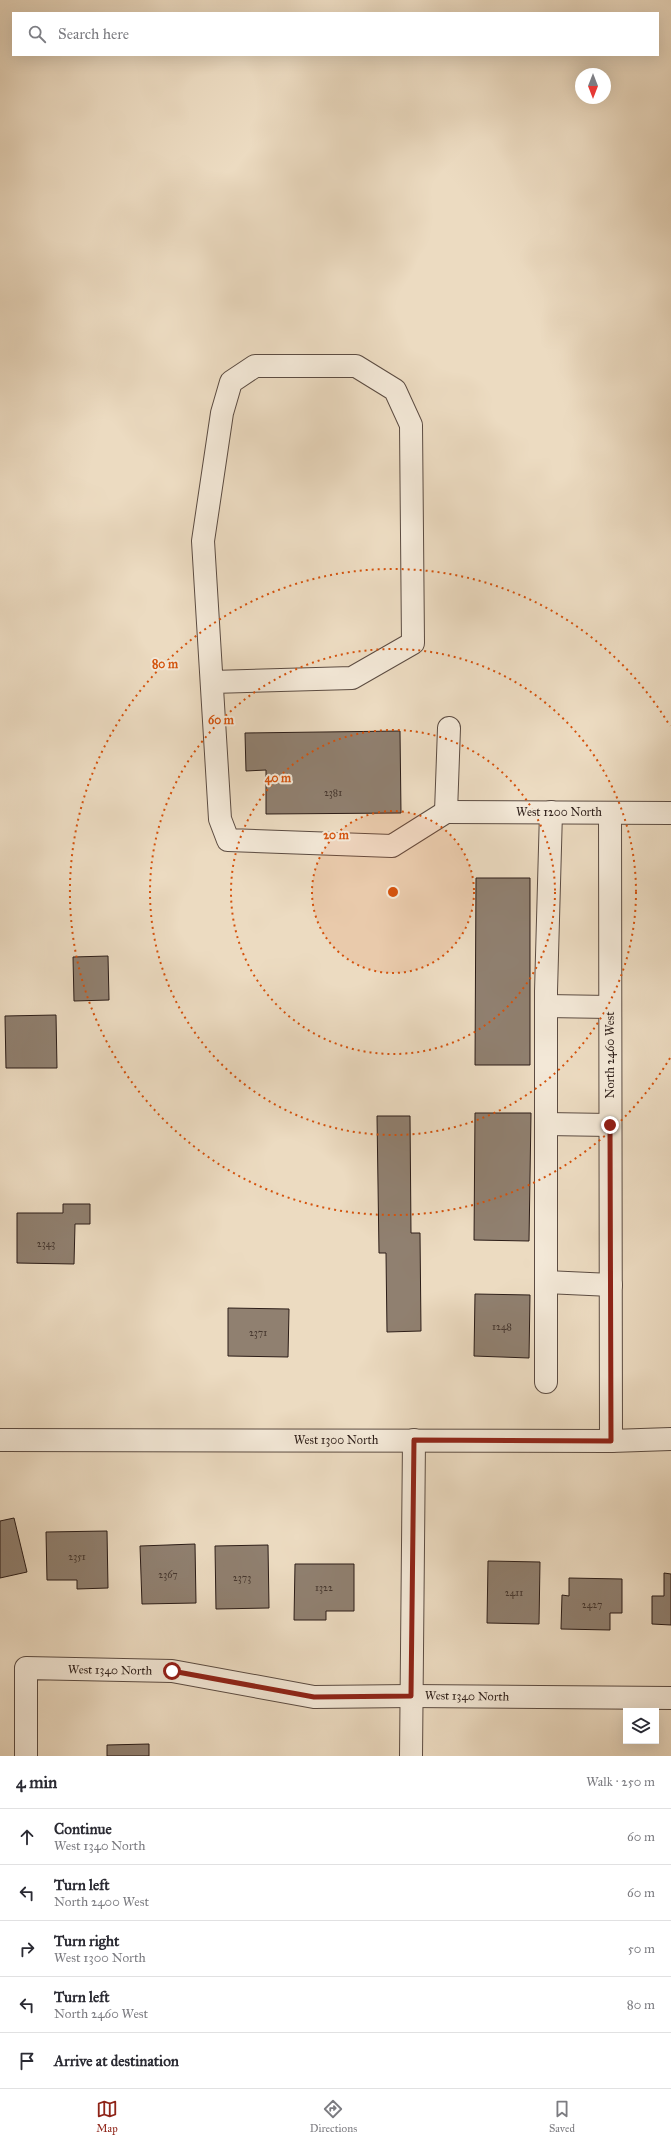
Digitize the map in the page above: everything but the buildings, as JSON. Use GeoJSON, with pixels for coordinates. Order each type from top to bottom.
{"type":"FeatureCollection","features":[{"type":"Feature","properties":{"kind":"street"},"geometry":{"type":"LineString","coordinates":[[212,682],[352,678],[413,643],[411,425],[394,390],[356,366],[255,366],[231,382],[222,413],[203,540],[220,819],[228,840],[392,846],[446,812],[449,728]]}},
{"type":"Feature","properties":{"kind":"street","name":"West 1200 North"},"geometry":{"type":"LineString","coordinates":[[446,812],[671,813]]}},
{"type":"Feature","properties":{"kind":"street"},"geometry":{"type":"LineString","coordinates":[[546,1382],[546,1006],[551,812]]}},
{"type":"Feature","properties":{"kind":"street","name":"North 2460 West"},"geometry":{"type":"LineString","coordinates":[[610,813],[611,1441]]}},
{"type":"Feature","properties":{"kind":"street"},"geometry":{"type":"LineString","coordinates":[[546,1006],[610,1006]]}},
{"type":"Feature","properties":{"kind":"street"},"geometry":{"type":"LineString","coordinates":[[546,1124],[610,1125]]}},
{"type":"Feature","properties":{"kind":"street"},"geometry":{"type":"LineString","coordinates":[[546,1282],[611,1285]]}},
{"type":"Feature","properties":{"kind":"street","name":"West 1300 North"},"geometry":{"type":"LineString","coordinates":[[0,1440],[611,1441],[671,1439]]}},
{"type":"Feature","properties":{"kind":"street"},"geometry":{"type":"LineString","coordinates":[[411,1756],[414,1440]]}},
{"type":"Feature","properties":{"kind":"street","name":"West 1340 North"},"geometry":{"type":"LineString","coordinates":[[26,1756],[26,1668],[172,1671],[314,1697],[411,1696],[671,1698]]}},
{"type":"Feature","properties":{"kind":"route"},"geometry":{"type":"LineString","coordinates":[[172,1671],[314,1697],[411,1696],[414,1440],[611,1441],[610,1125]]}}]}
